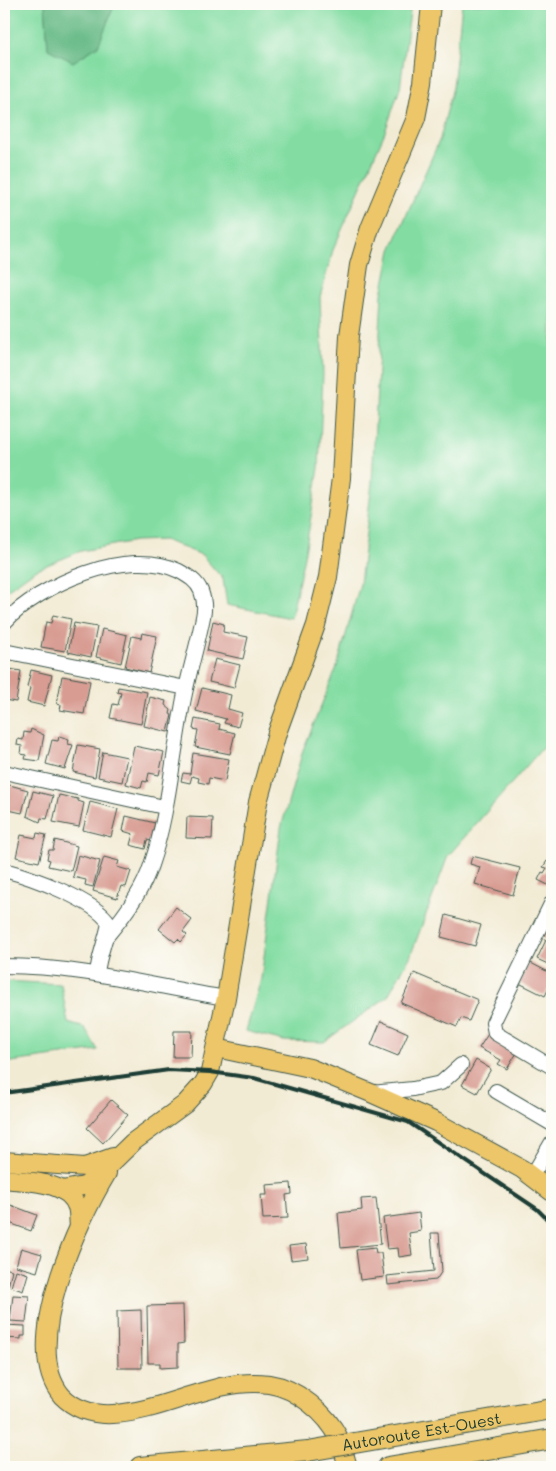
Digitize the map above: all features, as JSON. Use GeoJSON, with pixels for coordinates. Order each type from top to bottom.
{"type":"FeatureCollection","features":[{"type":"Feature","properties":{"kind":"highway","name":"Autoroute Est-Ouest"},"geometry":{"type":"LineString","coordinates":[[140,1467],[308,1451],[552,1409]]}},
{"type":"Feature","properties":{"kind":"highway","name":"Autoroute Est-Ouest"},"geometry":{"type":"LineString","coordinates":[[388,1467],[552,1439]]}},
{"type":"Feature","properties":{"kind":"main road"},"geometry":{"type":"LineString","coordinates":[[4,1179],[36,1183],[62,1190],[84,1186],[95,1179],[122,1152],[194,1095],[210,1072],[226,998],[258,802],[277,733],[316,625],[328,577],[341,478],[349,336],[359,265],[370,228],[416,118],[423,82],[432,4]]}},
{"type":"Feature","properties":{"kind":"main road"},"geometry":{"type":"LineString","coordinates":[[216,1048],[310,1068],[371,1093],[436,1122],[532,1176],[552,1192]]}},
{"type":"Feature","properties":{"kind":"main road"},"geometry":{"type":"LineString","coordinates":[[4,1161],[85,1167],[94,1165],[122,1152]]}},
{"type":"Feature","properties":{"kind":"main road"},"geometry":{"type":"LineString","coordinates":[[122,1152],[110,1168],[87,1209],[54,1296],[45,1350],[54,1386],[71,1405],[96,1414],[113,1414],[162,1404],[203,1391],[237,1384],[270,1384],[287,1390],[316,1409],[339,1438],[348,1467]]}},
{"type":"Feature","properties":{"kind":"main road"},"geometry":{"type":"LineString","coordinates":[[36,1163],[74,1178],[84,1186],[87,1209]]}},
{"type":"Feature","properties":{"kind":"main road"},"geometry":{"type":"LineString","coordinates":[[62,1190],[74,1201],[78,1209],[79,1227]]}},
{"type":"Feature","properties":{"kind":"street"},"geometry":{"type":"LineString","coordinates":[[4,623],[26,605],[62,584],[102,568],[126,562],[146,562],[169,566],[191,577],[201,590],[204,616],[186,688],[159,838],[150,868],[128,909],[107,936]]}},
{"type":"Feature","properties":{"kind":"street"},"geometry":{"type":"LineString","coordinates":[[4,651],[186,688]]}},
{"type":"Feature","properties":{"kind":"street"},"geometry":{"type":"LineString","coordinates":[[4,772],[164,807]]}},
{"type":"Feature","properties":{"kind":"street"},"geometry":{"type":"LineString","coordinates":[[4,870],[21,875],[78,900],[104,915],[110,923],[100,952],[97,973]]}},
{"type":"Feature","properties":{"kind":"street"},"geometry":{"type":"LineString","coordinates":[[552,902],[493,1023],[493,1029],[496,1033],[552,1067]]}},
{"type":"Feature","properties":{"kind":"street"},"geometry":{"type":"LineString","coordinates":[[4,966],[35,966],[97,973],[226,998]]}},
{"type":"Feature","properties":{"kind":"street"},"geometry":{"type":"LineString","coordinates":[[371,1093],[414,1089],[441,1083],[461,1065]]}},
{"type":"Feature","properties":{"kind":"street"},"geometry":{"type":"LineString","coordinates":[[496,1091],[552,1124]]}},
{"type":"Feature","properties":{"kind":"street"},"geometry":{"type":"LineString","coordinates":[[532,1176],[552,1142]]}},
{"type":"Feature","properties":{"kind":"green space"},"geometry":{"type":"Polygon","coordinates":[[[10,4],[45,4],[48,48],[117,4],[411,4],[400,88],[385,132],[333,250],[320,297],[323,374],[319,468],[306,547],[291,618],[227,605],[223,579],[202,555],[164,540],[135,541],[81,551],[35,570],[4,592],[4,13],[10,4]]]}},
{"type":"Feature","properties":{"kind":"green space"},"geometry":{"type":"Polygon","coordinates":[[[45,4],[117,4],[114,6],[98,46],[73,62],[48,49],[45,4]]]}},
{"type":"Feature","properties":{"kind":"green space"},"geometry":{"type":"Polygon","coordinates":[[[462,4],[552,4],[552,737],[448,856],[410,957],[387,997],[324,1042],[284,1041],[246,1031],[261,979],[281,828],[303,750],[337,667],[360,584],[372,482],[382,294],[391,250],[440,139],[453,87],[462,4]]]}},
{"type":"Feature","properties":{"kind":"green space"},"geometry":{"type":"Polygon","coordinates":[[[4,981],[61,984],[68,1023],[85,1028],[98,1050],[4,1063],[4,981]]]}},
{"type":"Feature","properties":{"kind":"building"},"geometry":{"type":"Polygon","coordinates":[[[53,615],[71,619],[65,651],[41,647],[46,622],[51,623],[53,615]]]}},
{"type":"Feature","properties":{"kind":"building"},"geometry":{"type":"Polygon","coordinates":[[[213,621],[224,624],[223,632],[248,637],[243,659],[207,651],[213,621]]]}},
{"type":"Feature","properties":{"kind":"building"},"geometry":{"type":"Polygon","coordinates":[[[74,623],[97,627],[91,657],[68,652],[74,623]]]}},
{"type":"Feature","properties":{"kind":"building"},"geometry":{"type":"Polygon","coordinates":[[[102,629],[127,635],[121,663],[96,657],[102,629]]]}},
{"type":"Feature","properties":{"kind":"building"},"geometry":{"type":"Polygon","coordinates":[[[142,633],[157,636],[149,673],[125,667],[132,636],[141,638],[142,633]]]}},
{"type":"Feature","properties":{"kind":"building"},"geometry":{"type":"Polygon","coordinates":[[[215,659],[240,665],[234,688],[209,682],[215,659]]]}},
{"type":"Feature","properties":{"kind":"building"},"geometry":{"type":"Polygon","coordinates":[[[4,668],[21,671],[16,702],[4,700],[4,668]]]}},
{"type":"Feature","properties":{"kind":"building"},"geometry":{"type":"Polygon","coordinates":[[[31,670],[52,675],[44,706],[27,702],[30,688],[27,687],[31,670]]]}},
{"type":"Feature","properties":{"kind":"building"},"geometry":{"type":"Polygon","coordinates":[[[62,676],[90,681],[84,714],[60,710],[61,705],[57,704],[62,676]]]}},
{"type":"Feature","properties":{"kind":"building"},"geometry":{"type":"Polygon","coordinates":[[[118,687],[147,692],[141,724],[110,718],[113,704],[118,705],[121,693],[117,692],[118,687]]]}},
{"type":"Feature","properties":{"kind":"building"},"geometry":{"type":"Polygon","coordinates":[[[202,688],[231,695],[228,709],[242,713],[238,727],[224,723],[226,719],[196,711],[202,688]]]}},
{"type":"Feature","properties":{"kind":"building"},"geometry":{"type":"Polygon","coordinates":[[[150,697],[166,701],[165,705],[171,710],[170,714],[172,715],[168,732],[144,726],[150,697]]]}},
{"type":"Feature","properties":{"kind":"building"},"geometry":{"type":"Polygon","coordinates":[[[195,719],[220,724],[219,729],[235,733],[230,754],[195,747],[198,730],[193,729],[195,719]]]}},
{"type":"Feature","properties":{"kind":"building"},"geometry":{"type":"Polygon","coordinates":[[[31,729],[44,735],[39,761],[25,759],[26,755],[21,754],[22,746],[17,745],[18,739],[23,740],[24,732],[30,733],[31,729]]]}},
{"type":"Feature","properties":{"kind":"building"},"geometry":{"type":"Polygon","coordinates":[[[59,736],[69,739],[68,744],[73,745],[65,769],[46,764],[52,740],[58,741],[59,736]]]}},
{"type":"Feature","properties":{"kind":"building"},"geometry":{"type":"Polygon","coordinates":[[[78,745],[100,749],[95,777],[73,772],[78,745]]]}},
{"type":"Feature","properties":{"kind":"building"},"geometry":{"type":"Polygon","coordinates":[[[134,746],[164,752],[159,775],[149,773],[147,782],[143,781],[141,788],[126,784],[134,746]]]}},
{"type":"Feature","properties":{"kind":"building"},"geometry":{"type":"Polygon","coordinates":[[[103,752],[127,757],[122,782],[98,777],[103,752]]]}},
{"type":"Feature","properties":{"kind":"building"},"geometry":{"type":"Polygon","coordinates":[[[193,753],[229,759],[225,781],[209,778],[208,784],[198,782],[199,778],[192,776],[190,783],[181,781],[183,773],[190,774],[193,753]]]}},
{"type":"Feature","properties":{"kind":"building"},"geometry":{"type":"Polygon","coordinates":[[[6,784],[28,790],[22,813],[4,809],[6,784]]]}},
{"type":"Feature","properties":{"kind":"building"},"geometry":{"type":"Polygon","coordinates":[[[33,791],[53,796],[47,819],[41,818],[40,822],[27,816],[33,791]]]}},
{"type":"Feature","properties":{"kind":"building"},"geometry":{"type":"Polygon","coordinates":[[[59,795],[78,799],[78,801],[84,803],[79,827],[53,822],[59,795]]]}},
{"type":"Feature","properties":{"kind":"building"},"geometry":{"type":"Polygon","coordinates":[[[90,802],[118,809],[111,837],[83,830],[90,802]]]}},
{"type":"Feature","properties":{"kind":"building"},"geometry":{"type":"Polygon","coordinates":[[[126,816],[155,823],[151,841],[147,840],[145,849],[130,845],[133,834],[123,831],[126,816]]]}},
{"type":"Feature","properties":{"kind":"building"},"geometry":{"type":"Polygon","coordinates":[[[187,817],[213,818],[212,839],[186,838],[187,817]]]}},
{"type":"Feature","properties":{"kind":"building"},"geometry":{"type":"Polygon","coordinates":[[[37,833],[46,835],[39,862],[16,857],[21,835],[36,838],[37,833]]]}},
{"type":"Feature","properties":{"kind":"building"},"geometry":{"type":"Polygon","coordinates":[[[55,840],[77,846],[71,871],[48,866],[50,860],[47,859],[49,850],[53,850],[55,840]]]}},
{"type":"Feature","properties":{"kind":"building"},"geometry":{"type":"Polygon","coordinates":[[[78,855],[100,861],[93,887],[85,885],[86,880],[73,877],[78,855]]]}},
{"type":"Feature","properties":{"kind":"building"},"geometry":{"type":"Polygon","coordinates":[[[472,856],[520,868],[513,895],[475,884],[480,867],[470,864],[472,856]]]}},
{"type":"Feature","properties":{"kind":"building"},"geometry":{"type":"Polygon","coordinates":[[[104,857],[119,861],[117,867],[131,871],[126,887],[121,886],[117,898],[93,891],[104,857]]]}},
{"type":"Feature","properties":{"kind":"building"},"geometry":{"type":"Polygon","coordinates":[[[547,861],[552,863],[552,887],[538,880],[542,872],[544,873],[547,868],[543,867],[547,861]]]}},
{"type":"Feature","properties":{"kind":"building"},"geometry":{"type":"Polygon","coordinates":[[[176,907],[192,920],[183,932],[187,935],[181,942],[178,939],[175,942],[159,929],[176,907]]]}},
{"type":"Feature","properties":{"kind":"building"},"geometry":{"type":"Polygon","coordinates":[[[446,915],[481,925],[475,946],[441,937],[446,915]]]}},
{"type":"Feature","properties":{"kind":"building"},"geometry":{"type":"Polygon","coordinates":[[[546,928],[552,930],[552,966],[537,959],[546,940],[542,937],[546,928]]]}},
{"type":"Feature","properties":{"kind":"building"},"geometry":{"type":"Polygon","coordinates":[[[529,962],[552,974],[552,982],[545,996],[519,983],[529,962]]]}},
{"type":"Feature","properties":{"kind":"building"},"geometry":{"type":"Polygon","coordinates":[[[414,973],[478,1000],[469,1021],[461,1018],[457,1027],[401,1003],[414,973]]]}},
{"type":"Feature","properties":{"kind":"building"},"geometry":{"type":"Polygon","coordinates":[[[381,1021],[408,1033],[398,1056],[371,1045],[381,1021]]]}},
{"type":"Feature","properties":{"kind":"building"},"geometry":{"type":"Polygon","coordinates":[[[174,1031],[192,1031],[191,1057],[173,1057],[174,1031]]]}},
{"type":"Feature","properties":{"kind":"building"},"geometry":{"type":"Polygon","coordinates":[[[488,1034],[518,1051],[507,1069],[498,1064],[501,1060],[479,1048],[488,1034]]]}},
{"type":"Feature","properties":{"kind":"building"},"geometry":{"type":"Polygon","coordinates":[[[476,1060],[491,1069],[477,1093],[462,1085],[476,1060]]]}},
{"type":"Feature","properties":{"kind":"building"},"geometry":{"type":"Polygon","coordinates":[[[111,1100],[128,1115],[103,1143],[87,1128],[111,1100]]]}},
{"type":"Feature","properties":{"kind":"building"},"geometry":{"type":"Polygon","coordinates":[[[291,1183],[292,1194],[286,1195],[288,1218],[263,1219],[261,1195],[267,1195],[266,1185],[291,1183]]]}},
{"type":"Feature","properties":{"kind":"building"},"geometry":{"type":"Polygon","coordinates":[[[376,1198],[381,1244],[341,1248],[338,1213],[362,1210],[361,1199],[376,1198]]]}},
{"type":"Feature","properties":{"kind":"building"},"geometry":{"type":"Polygon","coordinates":[[[8,1204],[37,1215],[31,1231],[4,1221],[8,1204]]]}},
{"type":"Feature","properties":{"kind":"building"},"geometry":{"type":"Polygon","coordinates":[[[419,1213],[421,1231],[409,1233],[412,1255],[399,1257],[398,1248],[387,1249],[383,1218],[419,1213]]]}},
{"type":"Feature","properties":{"kind":"building"},"geometry":{"type":"Polygon","coordinates":[[[431,1233],[439,1233],[442,1271],[436,1280],[388,1285],[387,1276],[434,1271],[431,1233]]]}},
{"type":"Feature","properties":{"kind":"building"},"geometry":{"type":"Polygon","coordinates":[[[306,1244],[308,1258],[291,1260],[289,1246],[306,1244]]]}},
{"type":"Feature","properties":{"kind":"building"},"geometry":{"type":"Polygon","coordinates":[[[21,1248],[42,1254],[37,1272],[16,1266],[21,1248]]]}},
{"type":"Feature","properties":{"kind":"building"},"geometry":{"type":"Polygon","coordinates":[[[375,1248],[376,1253],[381,1253],[384,1277],[360,1280],[356,1250],[375,1248]]]}},
{"type":"Feature","properties":{"kind":"building"},"geometry":{"type":"Polygon","coordinates":[[[4,1268],[12,1270],[8,1287],[4,1286],[4,1268]]]}},
{"type":"Feature","properties":{"kind":"building"},"geometry":{"type":"Polygon","coordinates":[[[16,1270],[28,1274],[23,1291],[11,1287],[16,1270]]]}},
{"type":"Feature","properties":{"kind":"building"},"geometry":{"type":"Polygon","coordinates":[[[13,1295],[29,1296],[26,1322],[10,1321],[13,1295]]]}},
{"type":"Feature","properties":{"kind":"building"},"geometry":{"type":"Polygon","coordinates":[[[183,1305],[184,1343],[178,1344],[178,1367],[160,1368],[160,1363],[148,1363],[147,1306],[183,1305]]]}},
{"type":"Feature","properties":{"kind":"building"},"geometry":{"type":"Polygon","coordinates":[[[141,1310],[142,1368],[118,1368],[117,1311],[141,1310]]]}},
{"type":"Feature","properties":{"kind":"building"},"geometry":{"type":"Polygon","coordinates":[[[4,1325],[25,1326],[25,1336],[21,1336],[21,1339],[4,1338],[4,1325]]]}},
{"type":"Feature","properties":{"kind":"railway"},"geometry":{"type":"LineString","coordinates":[[4,1093],[169,1070],[210,1072],[254,1078],[408,1122],[537,1209],[552,1224]]}}]}
